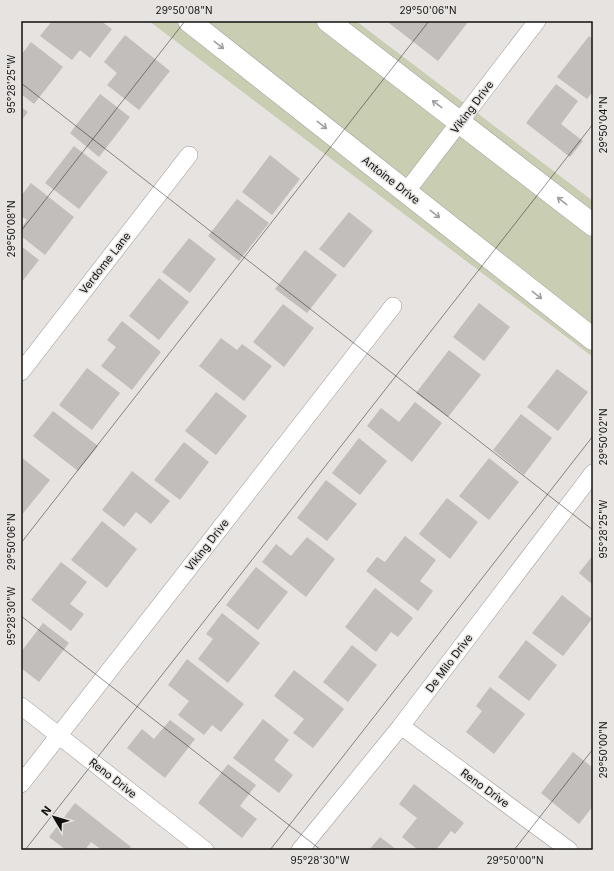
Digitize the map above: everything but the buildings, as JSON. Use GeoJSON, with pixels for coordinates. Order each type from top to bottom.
{"type":"FeatureCollection","features":[{"type":"Feature","properties":{"kind":"main road","name":"Antoine Drive"},"geometry":{"type":"LineString","coordinates":[[189,21],[593,339]]}},
{"type":"Feature","properties":{"kind":"main road"},"geometry":{"type":"LineString","coordinates":[[328,21],[593,225]]}},
{"type":"Feature","properties":{"kind":"street","name":"Viking Drive"},"geometry":{"type":"LineString","coordinates":[[406,192],[537,21]]}},
{"type":"Feature","properties":{"kind":"street","name":"Verdome Lane"},"geometry":{"type":"LineString","coordinates":[[21,372],[189,155]]}},
{"type":"Feature","properties":{"kind":"street","name":"Viking Drive"},"geometry":{"type":"LineString","coordinates":[[21,784],[393,306]]}},
{"type":"Feature","properties":{"kind":"street","name":"De Milo Drive"},"geometry":{"type":"LineString","coordinates":[[300,850],[401,726],[593,473]]}},
{"type":"Feature","properties":{"kind":"street","name":"Reno Drive"},"geometry":{"type":"LineString","coordinates":[[21,706],[205,850]]}},
{"type":"Feature","properties":{"kind":"street","name":"Reno Drive"},"geometry":{"type":"LineString","coordinates":[[401,726],[569,850]]}},
{"type":"Feature","properties":{"kind":"green space"},"geometry":{"type":"Polygon","coordinates":[[[149,21],[356,21],[593,201],[593,357],[149,21]]]}}]}
